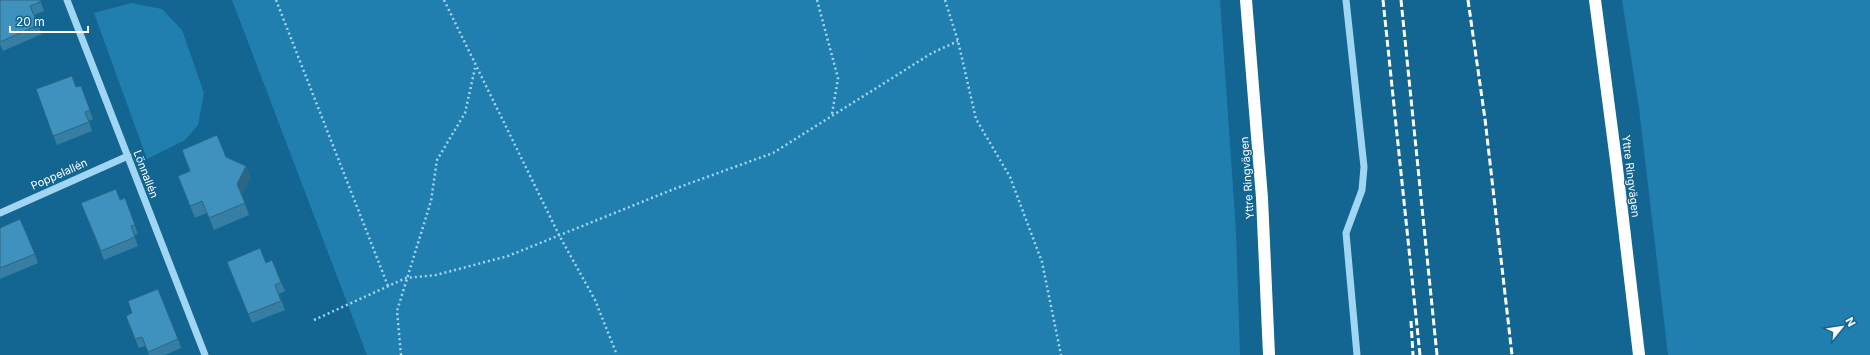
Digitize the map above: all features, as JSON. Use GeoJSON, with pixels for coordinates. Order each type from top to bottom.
{"type":"FeatureCollection","features":[{"type":"Feature","properties":{"kind":"highway","name":"Yttre Ringvägen"},"geometry":{"type":"LineString","coordinates":[[1246,0],[1262,198],[1269,355]]}},
{"type":"Feature","properties":{"kind":"highway","name":"Yttre Ringvägen"},"geometry":{"type":"LineString","coordinates":[[1595,0],[1639,355]]}},
{"type":"Feature","properties":{"kind":"street","name":"Lönnallén"},"geometry":{"type":"LineString","coordinates":[[67,0],[205,355]]}},
{"type":"Feature","properties":{"kind":"street"},"geometry":{"type":"LineString","coordinates":[[1346,0],[1364,167],[1362,190],[1346,233],[1357,355]]}},
{"type":"Feature","properties":{"kind":"street","name":"Poppelallén"},"geometry":{"type":"LineString","coordinates":[[0,212],[128,156]]}},
{"type":"Feature","properties":{"kind":"path"},"geometry":{"type":"LineString","coordinates":[[276,0],[388,286]]}},
{"type":"Feature","properties":{"kind":"path"},"geometry":{"type":"LineString","coordinates":[[444,0],[475,67],[560,235],[595,300],[617,355]]}},
{"type":"Feature","properties":{"kind":"path"},"geometry":{"type":"LineString","coordinates":[[817,0],[838,78],[832,115]]}},
{"type":"Feature","properties":{"kind":"path"},"geometry":{"type":"LineString","coordinates":[[945,0],[958,40],[976,119],[1010,177],[1042,262],[1061,355]]}},
{"type":"Feature","properties":{"kind":"path"},"geometry":{"type":"LineString","coordinates":[[314,320],[406,278],[436,275],[508,256],[674,189],[773,153],[932,53],[958,40]]}},
{"type":"Feature","properties":{"kind":"path"},"geometry":{"type":"LineString","coordinates":[[401,355],[397,311],[431,201],[437,160],[465,113],[475,67]]}},
{"type":"Feature","properties":{"kind":"shaded area"},"geometry":{"type":"Polygon","coordinates":[[[232,0],[1220,0],[1236,231],[1240,355],[367,355],[232,0]]]}},
{"type":"Feature","properties":{"kind":"shaded area"},"geometry":{"type":"Polygon","coordinates":[[[1622,0],[1870,0],[1870,355],[1668,355],[1639,108],[1622,0]]]}},
{"type":"Feature","properties":{"kind":"shaded area"},"geometry":{"type":"Polygon","coordinates":[[[131,3],[162,9],[182,30],[204,93],[198,125],[185,140],[147,159],[94,13],[131,3]]]}},
{"type":"Feature","properties":{"kind":"building"},"geometry":{"type":"Polygon","coordinates":[[[0,0],[40,0],[40,2],[30,6],[38,25],[0,42],[0,0]]]}},
{"type":"Feature","properties":{"kind":"building"},"geometry":{"type":"Polygon","coordinates":[[[72,76],[76,87],[81,86],[90,110],[85,112],[89,122],[53,136],[36,89],[72,76]]]}},
{"type":"Feature","properties":{"kind":"building"},"geometry":{"type":"Polygon","coordinates":[[[217,135],[226,157],[246,166],[237,184],[245,203],[209,218],[202,201],[190,206],[178,176],[190,171],[182,150],[217,135]]]}},
{"type":"Feature","properties":{"kind":"building"},"geometry":{"type":"Polygon","coordinates":[[[116,189],[120,200],[125,198],[135,225],[131,226],[135,237],[101,251],[81,203],[116,189]]]}},
{"type":"Feature","properties":{"kind":"building"},"geometry":{"type":"Polygon","coordinates":[[[20,219],[35,254],[0,268],[0,228],[20,219]]]}},
{"type":"Feature","properties":{"kind":"building"},"geometry":{"type":"Polygon","coordinates":[[[260,248],[266,263],[272,260],[281,282],[275,285],[281,301],[248,314],[227,262],[260,248]]]}},
{"type":"Feature","properties":{"kind":"building"},"geometry":{"type":"Polygon","coordinates":[[[158,289],[178,339],[148,352],[142,337],[135,339],[126,316],[132,313],[128,301],[158,289]]]}},
{"type":"Feature","properties":{"kind":"railway"},"geometry":{"type":"LineString","coordinates":[[1383,0],[1420,355]]}},
{"type":"Feature","properties":{"kind":"railway"},"geometry":{"type":"LineString","coordinates":[[1401,0],[1437,355]]}},
{"type":"Feature","properties":{"kind":"railway"},"geometry":{"type":"LineString","coordinates":[[1468,0],[1485,119],[1512,355]]}},
{"type":"Feature","properties":{"kind":"railway"},"geometry":{"type":"LineString","coordinates":[[1411,321],[1413,355]]}}]}
